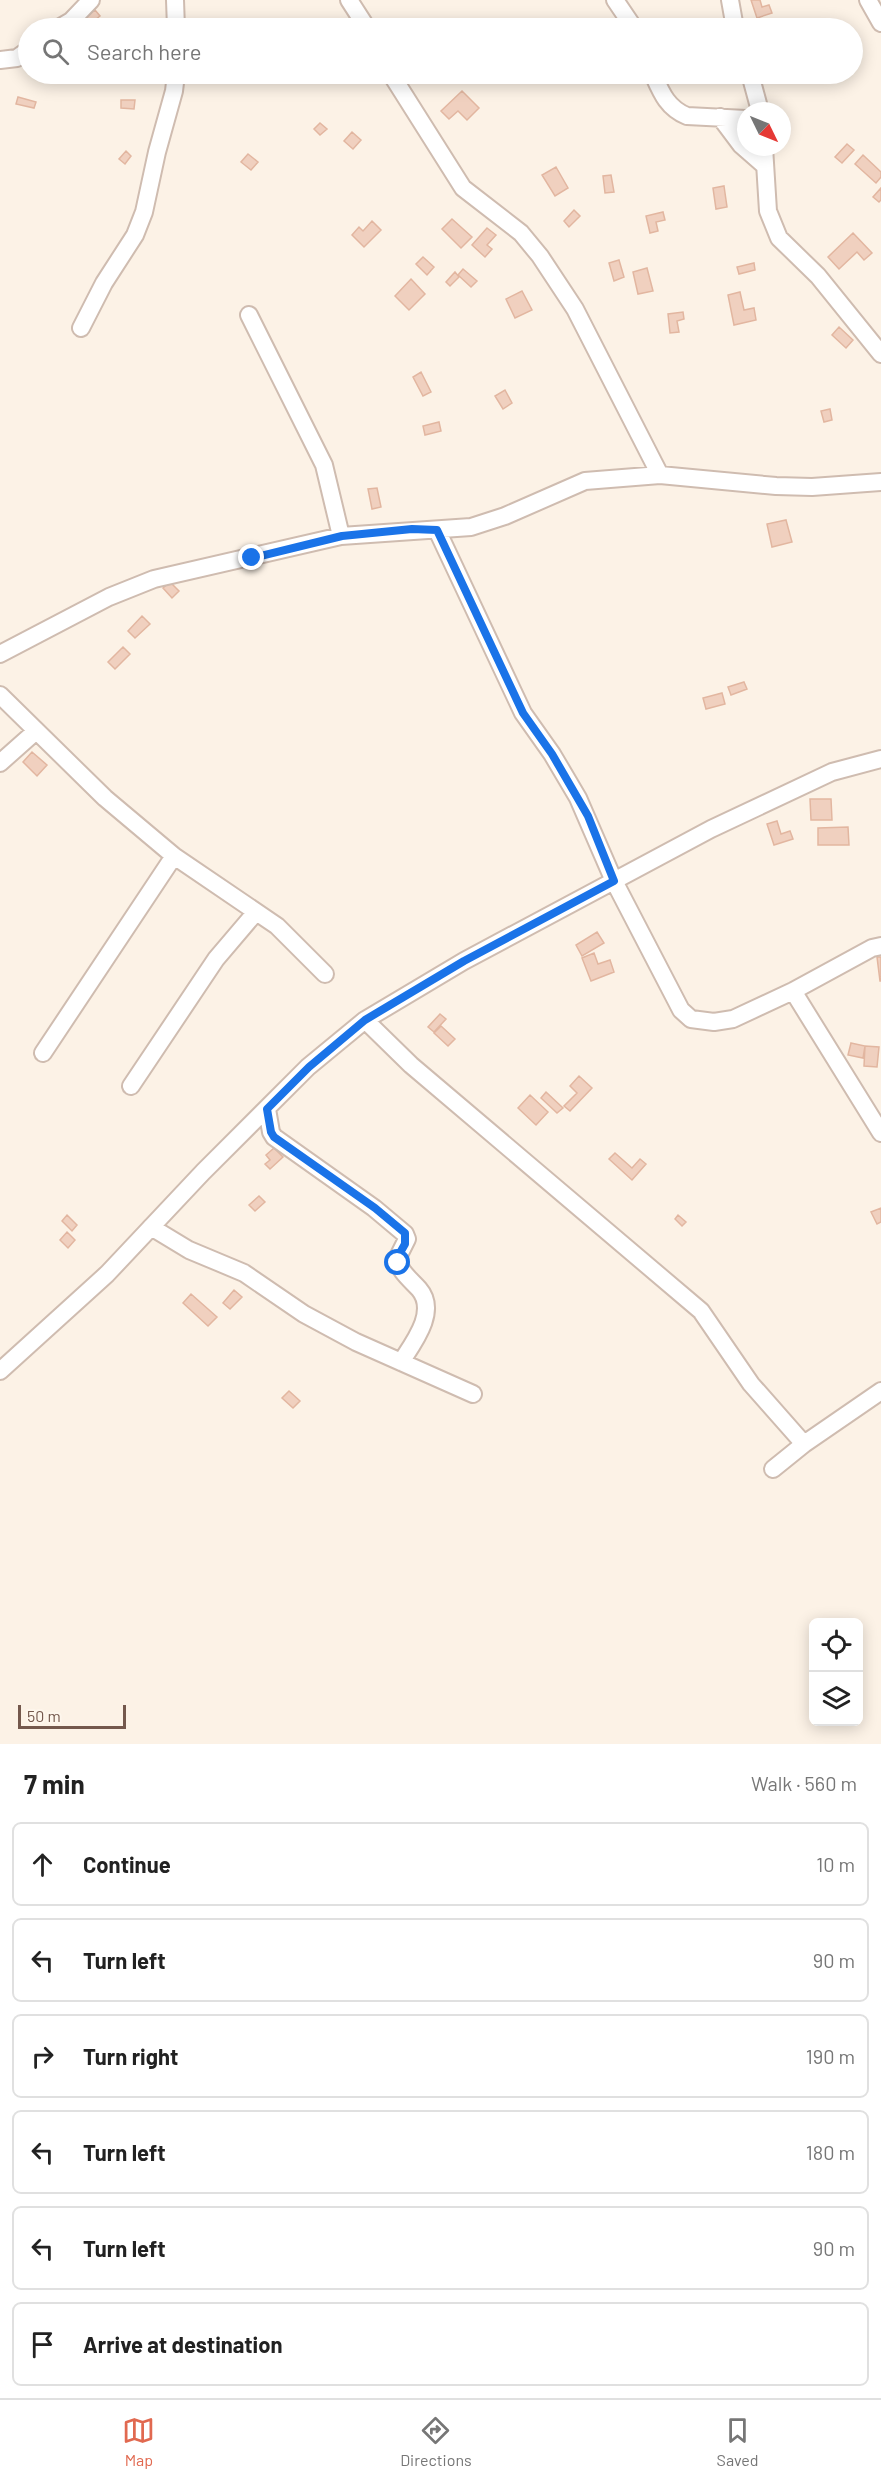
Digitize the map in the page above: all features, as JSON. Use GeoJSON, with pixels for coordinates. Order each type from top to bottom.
{"type":"FeatureCollection","features":[{"type":"Feature","properties":{"kind":"street"},"geometry":{"type":"LineString","coordinates":[[74,18],[91,0]]}},
{"type":"Feature","properties":{"kind":"street"},"geometry":{"type":"LineString","coordinates":[[175,0],[176,18]]}},
{"type":"Feature","properties":{"kind":"street"},"geometry":{"type":"LineString","coordinates":[[348,0],[360,18]]}},
{"type":"Feature","properties":{"kind":"street"},"geometry":{"type":"LineString","coordinates":[[615,0],[627,18]]}},
{"type":"Feature","properties":{"kind":"street"},"geometry":{"type":"LineString","coordinates":[[730,0],[733,18]]}},
{"type":"Feature","properties":{"kind":"street"},"geometry":{"type":"LineString","coordinates":[[868,0],[881,23]]}},
{"type":"Feature","properties":{"kind":"street"},"geometry":{"type":"LineString","coordinates":[[0,60],[18,57]]}},
{"type":"Feature","properties":{"kind":"street"},"geometry":{"type":"LineString","coordinates":[[81,328],[109,275],[135,235],[144,212],[175,84]]}},
{"type":"Feature","properties":{"kind":"street"},"geometry":{"type":"LineString","coordinates":[[397,84],[463,189],[521,233],[540,256],[575,309],[660,475]]}},
{"type":"Feature","properties":{"kind":"street"},"geometry":{"type":"LineString","coordinates":[[657,84],[664,99],[680,113],[687,116],[737,118]]}},
{"type":"Feature","properties":{"kind":"street"},"geometry":{"type":"LineString","coordinates":[[753,84],[758,102]]}},
{"type":"Feature","properties":{"kind":"street"},"geometry":{"type":"LineString","coordinates":[[720,117],[741,144],[765,166]]}},
{"type":"Feature","properties":{"kind":"street"},"geometry":{"type":"LineString","coordinates":[[764,156],[768,210],[779,238],[825,284],[881,354]]}},
{"type":"Feature","properties":{"kind":"street"},"geometry":{"type":"LineString","coordinates":[[249,315],[324,465],[342,536]]}},
{"type":"Feature","properties":{"kind":"street"},"geometry":{"type":"LineString","coordinates":[[0,654],[109,597],[154,579],[342,536],[471,526],[505,516],[585,481],[660,475],[776,486],[880,484]]}},
{"type":"Feature","properties":{"kind":"street"},"geometry":{"type":"LineString","coordinates":[[437,530],[523,713],[552,754],[588,816],[614,881],[681,1010],[691,1019],[714,1022],[733,1019],[794,991],[872,948],[881,946]]}},
{"type":"Feature","properties":{"kind":"street"},"geometry":{"type":"LineString","coordinates":[[0,695],[105,798],[174,856],[277,926],[326,974]]}},
{"type":"Feature","properties":{"kind":"street"},"geometry":{"type":"LineString","coordinates":[[0,763],[36,731]]}},
{"type":"Feature","properties":{"kind":"street"},"geometry":{"type":"LineString","coordinates":[[0,1371],[107,1274],[203,1172],[309,1067],[365,1020],[464,961],[802,785],[843,769],[881,759]]}},
{"type":"Feature","properties":{"kind":"street"},"geometry":{"type":"LineString","coordinates":[[43,1053],[174,856]]}},
{"type":"Feature","properties":{"kind":"street"},"geometry":{"type":"LineString","coordinates":[[131,1086],[216,959],[256,912]]}},
{"type":"Feature","properties":{"kind":"street"},"geometry":{"type":"LineString","coordinates":[[794,991],[881,1133]]}},
{"type":"Feature","properties":{"kind":"street"},"geometry":{"type":"LineString","coordinates":[[365,1020],[411,1065],[701,1311],[752,1384],[804,1444]]}},
{"type":"Feature","properties":{"kind":"street"},"geometry":{"type":"LineString","coordinates":[[267,1109],[274,1137],[375,1208],[405,1233],[407,1239],[397,1258],[398,1263],[402,1271],[423,1293],[425,1310],[422,1331],[401,1362]]}},
{"type":"Feature","properties":{"kind":"street"},"geometry":{"type":"LineString","coordinates":[[151,1227],[189,1250],[244,1273],[304,1314],[356,1342],[472,1394]]}},
{"type":"Feature","properties":{"kind":"street"},"geometry":{"type":"LineString","coordinates":[[773,1469],[804,1444],[881,1391]]}},
{"type":"Feature","properties":{"kind":"building"},"geometry":{"type":"Polygon","coordinates":[[[751,0],[760,0],[762,7],[769,5],[772,13],[757,18],[751,0]]]}},
{"type":"Feature","properties":{"kind":"building"},"geometry":{"type":"Polygon","coordinates":[[[95,10],[100,16],[98,18],[85,18],[95,10]]]}},
{"type":"Feature","properties":{"kind":"building"},"geometry":{"type":"Polygon","coordinates":[[[462,91],[479,108],[467,120],[458,111],[449,119],[441,111],[462,91]]]}},
{"type":"Feature","properties":{"kind":"building"},"geometry":{"type":"Polygon","coordinates":[[[18,97],[36,102],[34,108],[16,104],[18,97]]]}},
{"type":"Feature","properties":{"kind":"building"},"geometry":{"type":"Polygon","coordinates":[[[121,100],[135,100],[134,109],[121,108],[121,100]]]}},
{"type":"Feature","properties":{"kind":"building"},"geometry":{"type":"Polygon","coordinates":[[[320,123],[327,129],[320,135],[314,129],[320,123]]]}},
{"type":"Feature","properties":{"kind":"building"},"geometry":{"type":"Polygon","coordinates":[[[352,132],[361,140],[353,149],[344,141],[352,132]]]}},
{"type":"Feature","properties":{"kind":"building"},"geometry":{"type":"Polygon","coordinates":[[[847,144],[854,150],[842,163],[835,157],[847,144]]]}},
{"type":"Feature","properties":{"kind":"building"},"geometry":{"type":"Polygon","coordinates":[[[126,151],[131,156],[125,164],[119,159],[126,151]]]}},
{"type":"Feature","properties":{"kind":"building"},"geometry":{"type":"Polygon","coordinates":[[[248,154],[258,162],[251,170],[241,162],[248,154]]]}},
{"type":"Feature","properties":{"kind":"building"},"geometry":{"type":"Polygon","coordinates":[[[863,155],[881,172],[881,177],[876,183],[855,164],[863,155]]]}},
{"type":"Feature","properties":{"kind":"building"},"geometry":{"type":"Polygon","coordinates":[[[556,167],[568,188],[555,196],[542,175],[556,167]]]}},
{"type":"Feature","properties":{"kind":"building"},"geometry":{"type":"Polygon","coordinates":[[[611,175],[614,192],[605,193],[603,176],[611,175]]]}},
{"type":"Feature","properties":{"kind":"building"},"geometry":{"type":"Polygon","coordinates":[[[724,186],[727,207],[716,209],[713,188],[724,186]]]}},
{"type":"Feature","properties":{"kind":"building"},"geometry":{"type":"Polygon","coordinates":[[[881,188],[881,200],[879,202],[873,197],[881,188]]]}},
{"type":"Feature","properties":{"kind":"building"},"geometry":{"type":"Polygon","coordinates":[[[574,210],[580,216],[569,227],[564,221],[574,210]]]}},
{"type":"Feature","properties":{"kind":"building"},"geometry":{"type":"Polygon","coordinates":[[[663,212],[665,220],[656,222],[658,231],[650,233],[646,216],[663,212]]]}},
{"type":"Feature","properties":{"kind":"building"},"geometry":{"type":"Polygon","coordinates":[[[452,219],[472,237],[461,248],[442,229],[452,219]]]}},
{"type":"Feature","properties":{"kind":"building"},"geometry":{"type":"Polygon","coordinates":[[[372,221],[381,230],[364,247],[352,235],[359,227],[363,231],[372,221]]]}},
{"type":"Feature","properties":{"kind":"building"},"geometry":{"type":"Polygon","coordinates":[[[487,228],[496,235],[487,245],[492,249],[485,257],[472,245],[487,228]]]}},
{"type":"Feature","properties":{"kind":"building"},"geometry":{"type":"Polygon","coordinates":[[[853,233],[872,253],[864,260],[857,252],[839,269],[828,257],[853,233]]]}},
{"type":"Feature","properties":{"kind":"building"},"geometry":{"type":"Polygon","coordinates":[[[423,257],[434,267],[427,275],[416,264],[423,257]]]}},
{"type":"Feature","properties":{"kind":"building"},"geometry":{"type":"Polygon","coordinates":[[[619,260],[624,277],[614,281],[609,263],[619,260]]]}},
{"type":"Feature","properties":{"kind":"building"},"geometry":{"type":"Polygon","coordinates":[[[754,263],[755,270],[739,274],[737,267],[754,263]]]}},
{"type":"Feature","properties":{"kind":"building"},"geometry":{"type":"Polygon","coordinates":[[[647,268],[653,291],[638,294],[633,272],[647,268]]]}},
{"type":"Feature","properties":{"kind":"building"},"geometry":{"type":"Polygon","coordinates":[[[463,269],[477,281],[471,287],[458,275],[463,269]]]}},
{"type":"Feature","properties":{"kind":"building"},"geometry":{"type":"Polygon","coordinates":[[[455,272],[459,277],[450,286],[446,282],[455,272]]]}},
{"type":"Feature","properties":{"kind":"building"},"geometry":{"type":"Polygon","coordinates":[[[411,279],[425,294],[409,310],[395,296],[411,279]]]}},
{"type":"Feature","properties":{"kind":"building"},"geometry":{"type":"Polygon","coordinates":[[[522,291],[532,310],[515,318],[506,299],[522,291]]]}},
{"type":"Feature","properties":{"kind":"building"},"geometry":{"type":"Polygon","coordinates":[[[740,292],[744,310],[754,308],[756,320],[734,325],[728,295],[740,292]]]}},
{"type":"Feature","properties":{"kind":"building"},"geometry":{"type":"Polygon","coordinates":[[[683,312],[684,319],[677,321],[679,332],[670,333],[668,314],[683,312]]]}},
{"type":"Feature","properties":{"kind":"building"},"geometry":{"type":"Polygon","coordinates":[[[839,327],[853,340],[846,348],[832,335],[839,327]]]}},
{"type":"Feature","properties":{"kind":"building"},"geometry":{"type":"Polygon","coordinates":[[[421,372],[431,392],[423,396],[413,377],[421,372]]]}},
{"type":"Feature","properties":{"kind":"building"},"geometry":{"type":"Polygon","coordinates":[[[505,390],[512,403],[503,409],[495,396],[505,390]]]}},
{"type":"Feature","properties":{"kind":"building"},"geometry":{"type":"Polygon","coordinates":[[[830,409],[832,420],[824,422],[821,411],[830,409]]]}},
{"type":"Feature","properties":{"kind":"building"},"geometry":{"type":"Polygon","coordinates":[[[439,422],[441,431],[425,435],[423,426],[439,422]]]}},
{"type":"Feature","properties":{"kind":"building"},"geometry":{"type":"Polygon","coordinates":[[[377,488],[381,507],[372,509],[368,489],[377,488]]]}},
{"type":"Feature","properties":{"kind":"building"},"geometry":{"type":"Polygon","coordinates":[[[786,520],[792,542],[772,547],[767,524],[786,520]]]}},
{"type":"Feature","properties":{"kind":"building"},"geometry":{"type":"Polygon","coordinates":[[[170,582],[179,591],[172,598],[163,588],[170,582]]]}},
{"type":"Feature","properties":{"kind":"building"},"geometry":{"type":"Polygon","coordinates":[[[142,616],[150,624],[135,638],[128,631],[142,616]]]}},
{"type":"Feature","properties":{"kind":"building"},"geometry":{"type":"Polygon","coordinates":[[[123,647],[130,654],[115,669],[108,662],[123,647]]]}},
{"type":"Feature","properties":{"kind":"building"},"geometry":{"type":"Polygon","coordinates":[[[744,682],[747,689],[731,695],[728,687],[744,682]]]}},
{"type":"Feature","properties":{"kind":"building"},"geometry":{"type":"Polygon","coordinates":[[[722,693],[725,704],[706,709],[703,698],[722,693]]]}},
{"type":"Feature","properties":{"kind":"building"},"geometry":{"type":"Polygon","coordinates":[[[32,752],[47,765],[37,776],[23,762],[32,752]]]}},
{"type":"Feature","properties":{"kind":"building"},"geometry":{"type":"Polygon","coordinates":[[[810,799],[831,799],[832,820],[811,820],[810,799]]]}},
{"type":"Feature","properties":{"kind":"building"},"geometry":{"type":"Polygon","coordinates":[[[777,821],[781,834],[790,831],[793,839],[774,845],[767,824],[777,821]]]}},
{"type":"Feature","properties":{"kind":"building"},"geometry":{"type":"Polygon","coordinates":[[[848,827],[849,845],[818,845],[818,828],[848,827]]]}},
{"type":"Feature","properties":{"kind":"building"},"geometry":{"type":"Polygon","coordinates":[[[597,932],[604,943],[582,956],[576,945],[597,932]]]}},
{"type":"Feature","properties":{"kind":"building"},"geometry":{"type":"Polygon","coordinates":[[[594,953],[598,964],[610,960],[614,972],[591,981],[582,958],[594,953]]]}},
{"type":"Feature","properties":{"kind":"building"},"geometry":{"type":"Polygon","coordinates":[[[877,957],[881,957],[881,981],[880,981],[877,957]]]}},
{"type":"Feature","properties":{"kind":"building"},"geometry":{"type":"Polygon","coordinates":[[[440,1014],[446,1019],[434,1032],[428,1027],[440,1014]]]}},
{"type":"Feature","properties":{"kind":"building"},"geometry":{"type":"Polygon","coordinates":[[[441,1026],[455,1039],[448,1046],[434,1033],[441,1026]]]}},
{"type":"Feature","properties":{"kind":"building"},"geometry":{"type":"Polygon","coordinates":[[[851,1043],[865,1046],[863,1058],[848,1055],[851,1043]]]}},
{"type":"Feature","properties":{"kind":"building"},"geometry":{"type":"Polygon","coordinates":[[[865,1046],[879,1047],[877,1067],[864,1066],[865,1046]]]}},
{"type":"Feature","properties":{"kind":"building"},"geometry":{"type":"Polygon","coordinates":[[[579,1076],[592,1088],[570,1111],[564,1106],[577,1093],[570,1086],[579,1076]]]}},
{"type":"Feature","properties":{"kind":"building"},"geometry":{"type":"Polygon","coordinates":[[[546,1092],[563,1108],[557,1113],[541,1098],[546,1092]]]}},
{"type":"Feature","properties":{"kind":"building"},"geometry":{"type":"Polygon","coordinates":[[[530,1095],[548,1112],[536,1125],[518,1108],[530,1095]]]}},
{"type":"Feature","properties":{"kind":"building"},"geometry":{"type":"Polygon","coordinates":[[[274,1148],[283,1157],[270,1169],[265,1164],[270,1160],[266,1155],[274,1148]]]}},
{"type":"Feature","properties":{"kind":"building"},"geometry":{"type":"Polygon","coordinates":[[[615,1153],[632,1168],[640,1159],[646,1164],[632,1180],[609,1159],[615,1153]]]}},
{"type":"Feature","properties":{"kind":"building"},"geometry":{"type":"Polygon","coordinates":[[[259,1196],[265,1202],[255,1211],[249,1205],[259,1196]]]}},
{"type":"Feature","properties":{"kind":"building"},"geometry":{"type":"Polygon","coordinates":[[[881,1208],[881,1222],[877,1224],[871,1212],[881,1208]]]}},
{"type":"Feature","properties":{"kind":"building"},"geometry":{"type":"Polygon","coordinates":[[[67,1215],[77,1225],[72,1231],[62,1221],[67,1215]]]}},
{"type":"Feature","properties":{"kind":"building"},"geometry":{"type":"Polygon","coordinates":[[[678,1215],[686,1222],[682,1226],[675,1219],[678,1215]]]}},
{"type":"Feature","properties":{"kind":"building"},"geometry":{"type":"Polygon","coordinates":[[[67,1232],[75,1240],[68,1248],[60,1240],[67,1232]]]}},
{"type":"Feature","properties":{"kind":"building"},"geometry":{"type":"Polygon","coordinates":[[[234,1290],[242,1297],[230,1309],[223,1303],[234,1290]]]}},
{"type":"Feature","properties":{"kind":"building"},"geometry":{"type":"Polygon","coordinates":[[[191,1294],[217,1317],[208,1326],[183,1303],[191,1294]]]}},
{"type":"Feature","properties":{"kind":"building"},"geometry":{"type":"Polygon","coordinates":[[[289,1391],[300,1401],[293,1408],[282,1398],[289,1391]]]}},
{"type":"Feature","properties":{"kind":"route"},"geometry":{"type":"LineString","coordinates":[[252,558],[342,536],[374,535],[412,529],[437,530],[523,713],[552,754],[588,816],[614,881],[464,961],[365,1020],[309,1067],[267,1109],[274,1137],[375,1208],[405,1233],[407,1239],[397,1258],[398,1263]]}}]}
